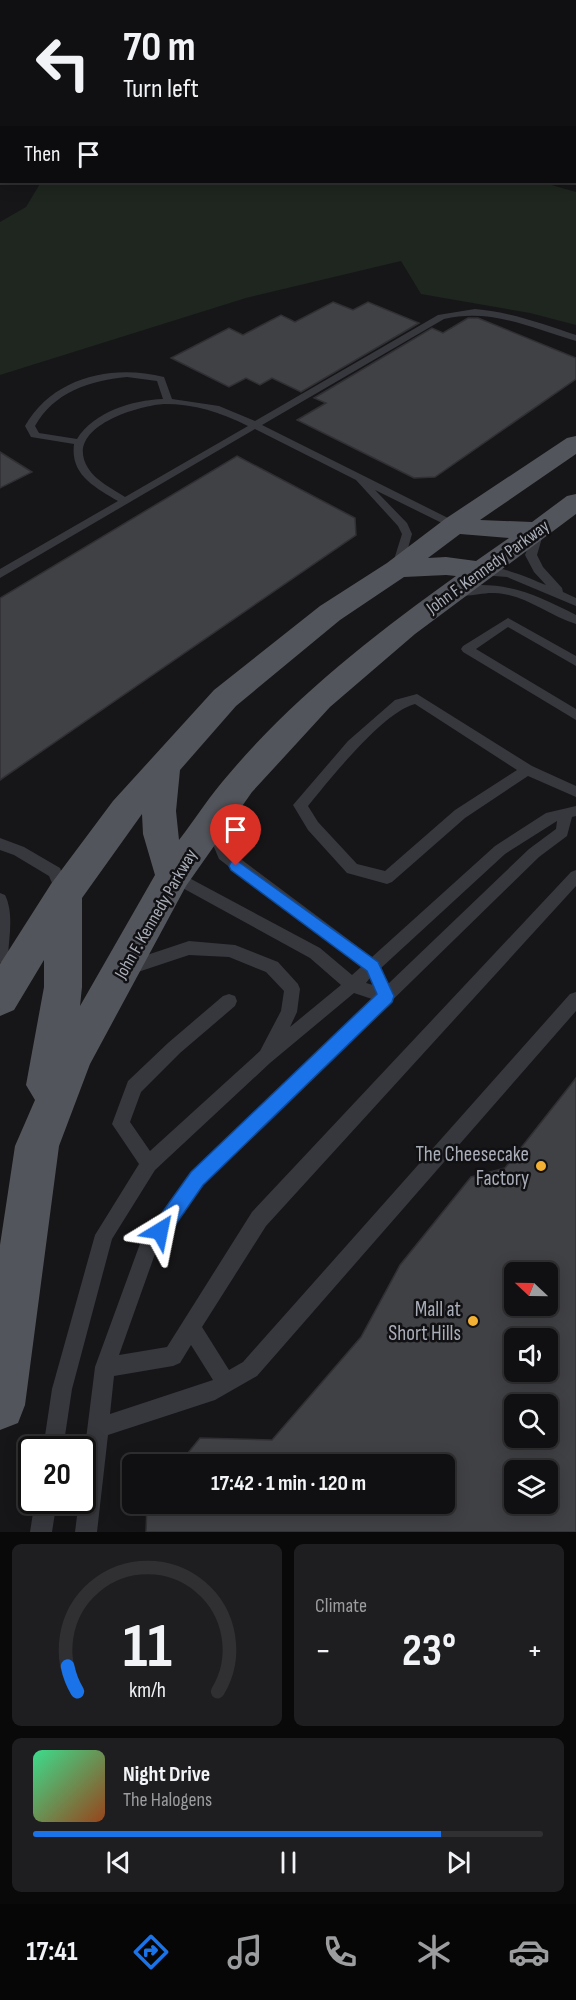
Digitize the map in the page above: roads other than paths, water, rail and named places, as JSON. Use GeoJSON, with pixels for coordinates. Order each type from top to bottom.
{"type":"FeatureCollection","features":[{"type":"Feature","properties":{"kind":"main road"},"geometry":{"type":"LineString","coordinates":[[0,998],[64,895],[125,810],[233,692],[330,613],[397,568],[454,525],[576,443]]}},
{"type":"Feature","properties":{"kind":"main road","name":"John F. Kennedy Parkway"},"geometry":{"type":"LineString","coordinates":[[0,1405],[37,1146],[73,1056],[122,972],[173,876],[240,783],[319,699],[405,627],[576,502]]}},
{"type":"Feature","properties":{"kind":"main road"},"geometry":{"type":"LineString","coordinates":[[454,525],[498,531],[539,530]]}},
{"type":"Feature","properties":{"kind":"main road"},"geometry":{"type":"LineString","coordinates":[[397,568],[446,566],[481,571]]}},
{"type":"Feature","properties":{"kind":"main road"},"geometry":{"type":"LineString","coordinates":[[164,767],[158,802],[159,837],[173,876]]}},
{"type":"Feature","properties":{"kind":"main road"},"geometry":{"type":"LineString","coordinates":[[37,1146],[63,987],[64,895]]}},
{"type":"Feature","properties":{"kind":"lane"},"geometry":{"type":"LineString","coordinates":[[0,574],[441,317],[458,312],[484,312],[514,317],[576,339]]}},
{"type":"Feature","properties":{"kind":"lane"},"geometry":{"type":"LineString","coordinates":[[78,442],[35,435],[30,426],[33,416],[44,405],[76,386],[107,376],[139,372],[161,379],[168,401]]}},
{"type":"Feature","properties":{"kind":"lane"},"geometry":{"type":"LineString","coordinates":[[125,501],[94,481],[82,469],[78,456],[78,442],[103,419],[141,404],[168,401],[205,404],[224,410],[454,525]]}},
{"type":"Feature","properties":{"kind":"lane"},"geometry":{"type":"LineString","coordinates":[[355,475],[402,525],[406,534],[397,568]]}},
{"type":"Feature","properties":{"kind":"lane"},"geometry":{"type":"LineString","coordinates":[[539,530],[531,555],[538,569],[561,595]]}},
{"type":"Feature","properties":{"kind":"lane"},"geometry":{"type":"LineString","coordinates":[[481,571],[509,574],[576,602]]}},
{"type":"Feature","properties":{"kind":"lane"},"geometry":{"type":"LineString","coordinates":[[451,593],[475,588],[513,589],[576,621]]}},
{"type":"Feature","properties":{"kind":"lane"},"geometry":{"type":"LineString","coordinates":[[576,662],[508,622],[467,649],[576,715]]}},
{"type":"Feature","properties":{"kind":"lane"},"geometry":{"type":"LineString","coordinates":[[527,770],[459,814],[387,878],[352,869],[313,826],[300,806],[369,730],[400,703],[417,699],[527,770],[576,792]]}},
{"type":"Feature","properties":{"kind":"lane"},"geometry":{"type":"LineString","coordinates":[[223,807],[218,840],[224,855],[373,967],[386,996]]}},
{"type":"Feature","properties":{"kind":"lane"},"geometry":{"type":"LineString","coordinates":[[55,1436],[62,1389],[104,1235],[149,1164],[264,1058],[373,967],[500,850],[551,818],[571,812]]}},
{"type":"Feature","properties":{"kind":"lane"},"geometry":{"type":"LineString","coordinates":[[86,1532],[105,1367],[148,1248],[197,1179],[534,853],[562,832],[571,812]]}},
{"type":"Feature","properties":{"kind":"lane"},"geometry":{"type":"LineString","coordinates":[[0,844],[19,851],[55,872],[64,895]]}},
{"type":"Feature","properties":{"kind":"lane"},"geometry":{"type":"LineString","coordinates":[[173,876],[315,953],[352,985],[386,996]]}},
{"type":"Feature","properties":{"kind":"lane"},"geometry":{"type":"LineString","coordinates":[[105,1367],[173,1356],[259,1219],[576,876]]}},
{"type":"Feature","properties":{"kind":"lane"},"geometry":{"type":"LineString","coordinates":[[0,899],[3,924],[0,956]]}},
{"type":"Feature","properties":{"kind":"lane"},"geometry":{"type":"LineString","coordinates":[[122,972],[154,958],[189,948],[230,950],[272,967],[292,989],[289,1012],[264,1058]]}},
{"type":"Feature","properties":{"kind":"lane"},"geometry":{"type":"LineString","coordinates":[[97,1428],[215,1390],[250,1369],[576,999]]}},
{"type":"Feature","properties":{"kind":"lane"},"geometry":{"type":"LineString","coordinates":[[149,1164],[121,1124],[134,1087],[174,1048],[229,1001]]}},
{"type":"Feature","properties":{"kind":"lane"},"geometry":{"type":"LineString","coordinates":[[191,1327],[226,1383]]}},
{"type":"Feature","properties":{"kind":"lane"},"geometry":{"type":"LineString","coordinates":[[41,1532],[44,1514]]}},
{"type":"Feature","properties":{"kind":"place","name":"The Cheesecake Factory"},"geometry":{"type":"Point","coordinates":[541,1166]}},
{"type":"Feature","properties":{"kind":"place","name":"Mall at Short Hills"},"geometry":{"type":"Point","coordinates":[473,1321]}}]}
